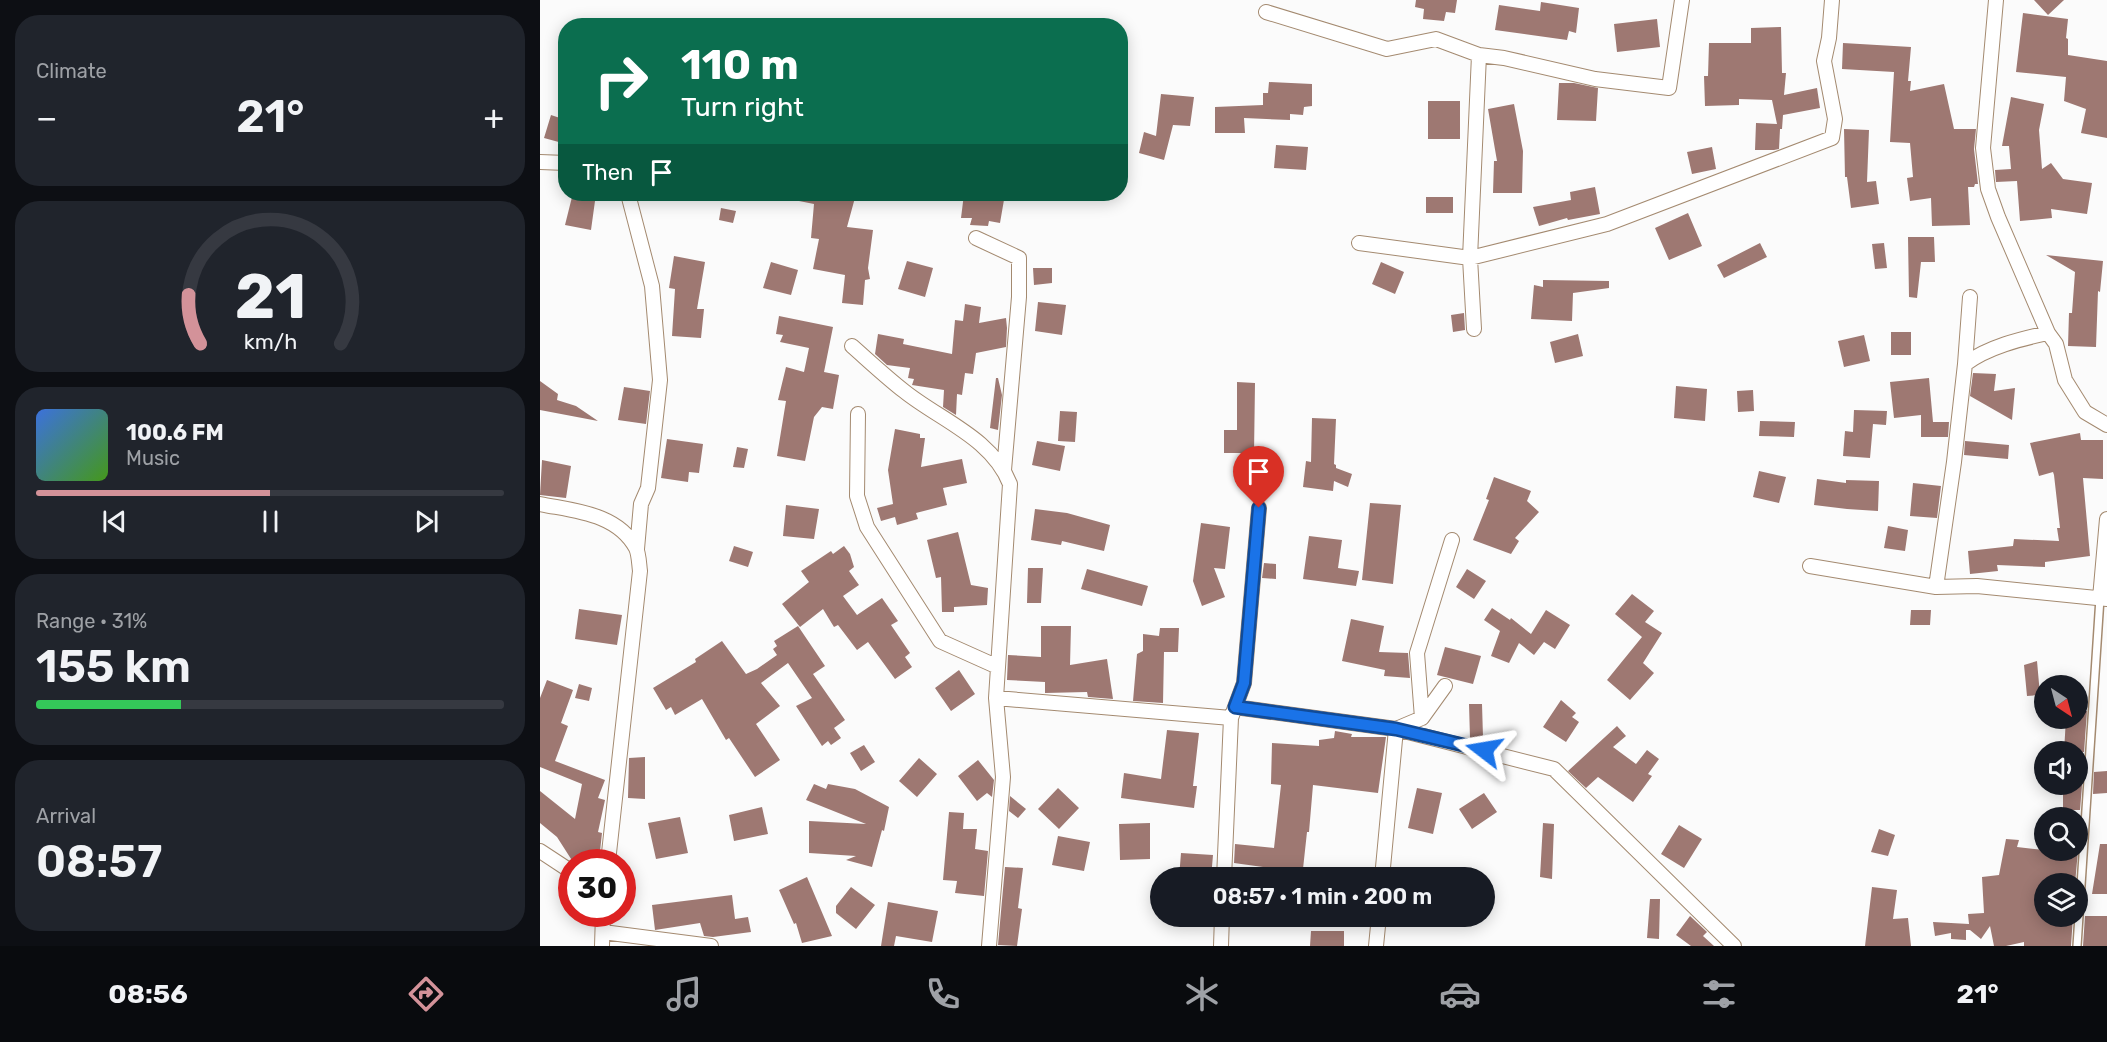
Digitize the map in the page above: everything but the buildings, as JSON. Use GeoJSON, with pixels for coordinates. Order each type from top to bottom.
{"type":"FeatureCollection","features":[{"type":"Feature","properties":{"kind":"street"},"geometry":{"type":"LineString","coordinates":[[1266,12],[1387,49],[1436,39],[1479,55],[1504,58],[1595,79],[1669,88],[1682,0]]}},
{"type":"Feature","properties":{"kind":"street"},"geometry":{"type":"LineString","coordinates":[[1359,243],[1470,258],[1607,224],[1832,138],[1835,119],[1824,61],[1829,38],[1832,0]]}},
{"type":"Feature","properties":{"kind":"street"},"geometry":{"type":"LineString","coordinates":[[1996,0],[1983,148],[1988,189],[2048,333],[2056,344],[2065,380],[2085,412],[2107,424]]}},
{"type":"Feature","properties":{"kind":"street"},"geometry":{"type":"LineString","coordinates":[[1474,329],[1470,258],[1479,55]]}},
{"type":"Feature","properties":{"kind":"street"},"geometry":{"type":"LineString","coordinates":[[540,162],[558,163]]}},
{"type":"Feature","properties":{"kind":"street"},"geometry":{"type":"LineString","coordinates":[[609,849],[640,571],[637,549],[641,504],[648,488],[660,380],[652,286],[630,201]]}},
{"type":"Feature","properties":{"kind":"street"},"geometry":{"type":"LineString","coordinates":[[976,238],[1019,258],[1019,297],[1004,470]]}},
{"type":"Feature","properties":{"kind":"street"},"geometry":{"type":"LineString","coordinates":[[1936,587],[1954,462],[1970,297]]}},
{"type":"Feature","properties":{"kind":"street"},"geometry":{"type":"LineString","coordinates":[[1965,364],[1973,358],[2020,339],[2048,333]]}},
{"type":"Feature","properties":{"kind":"street"},"geometry":{"type":"LineString","coordinates":[[852,346],[905,392],[976,440],[1004,470],[1010,484],[996,699],[1003,777],[989,946]]}},
{"type":"Feature","properties":{"kind":"street"},"geometry":{"type":"LineString","coordinates":[[858,414],[857,496],[867,527],[940,641],[998,668]]}},
{"type":"Feature","properties":{"kind":"street"},"geometry":{"type":"LineString","coordinates":[[540,504],[602,518],[621,529],[637,549]]}},
{"type":"Feature","properties":{"kind":"street"},"geometry":{"type":"LineString","coordinates":[[1225,867],[1233,713],[1244,683],[1259,508]]}},
{"type":"Feature","properties":{"kind":"street"},"geometry":{"type":"LineString","coordinates":[[1810,566],[1936,587],[1977,586],[2103,599],[2107,519]]}},
{"type":"Feature","properties":{"kind":"street"},"geometry":{"type":"LineString","coordinates":[[1422,718],[1417,653],[1452,540]]}},
{"type":"Feature","properties":{"kind":"street"},"geometry":{"type":"LineString","coordinates":[[1396,729],[1422,718],[1445,686]]}},
{"type":"Feature","properties":{"kind":"street"},"geometry":{"type":"LineString","coordinates":[[996,699],[1233,713],[1396,729],[1554,769],[1734,946]]}},
{"type":"Feature","properties":{"kind":"street"},"geometry":{"type":"LineString","coordinates":[[1383,867],[1396,729]]}},
{"type":"Feature","properties":{"kind":"street"},"geometry":{"type":"LineString","coordinates":[[540,851],[558,863]]}},
{"type":"Feature","properties":{"kind":"street"},"geometry":{"type":"LineString","coordinates":[[602,946],[603,927]]}},
{"type":"Feature","properties":{"kind":"street"},"geometry":{"type":"LineString","coordinates":[[1221,946],[1222,927]]}},
{"type":"Feature","properties":{"kind":"street"},"geometry":{"type":"LineString","coordinates":[[1376,946],[1378,927]]}},
{"type":"Feature","properties":{"kind":"street"},"geometry":{"type":"LineString","coordinates":[[603,932],[711,946]]}},
{"type":"Feature","properties":{"kind":"lane"},"geometry":{"type":"LineString","coordinates":[[2077,946],[2103,599]]}},
{"type":"Feature","properties":{"kind":"route"},"geometry":{"type":"LineString","coordinates":[[1259,508],[1244,683],[1235,707],[1396,729],[1484,750]]}}]}
